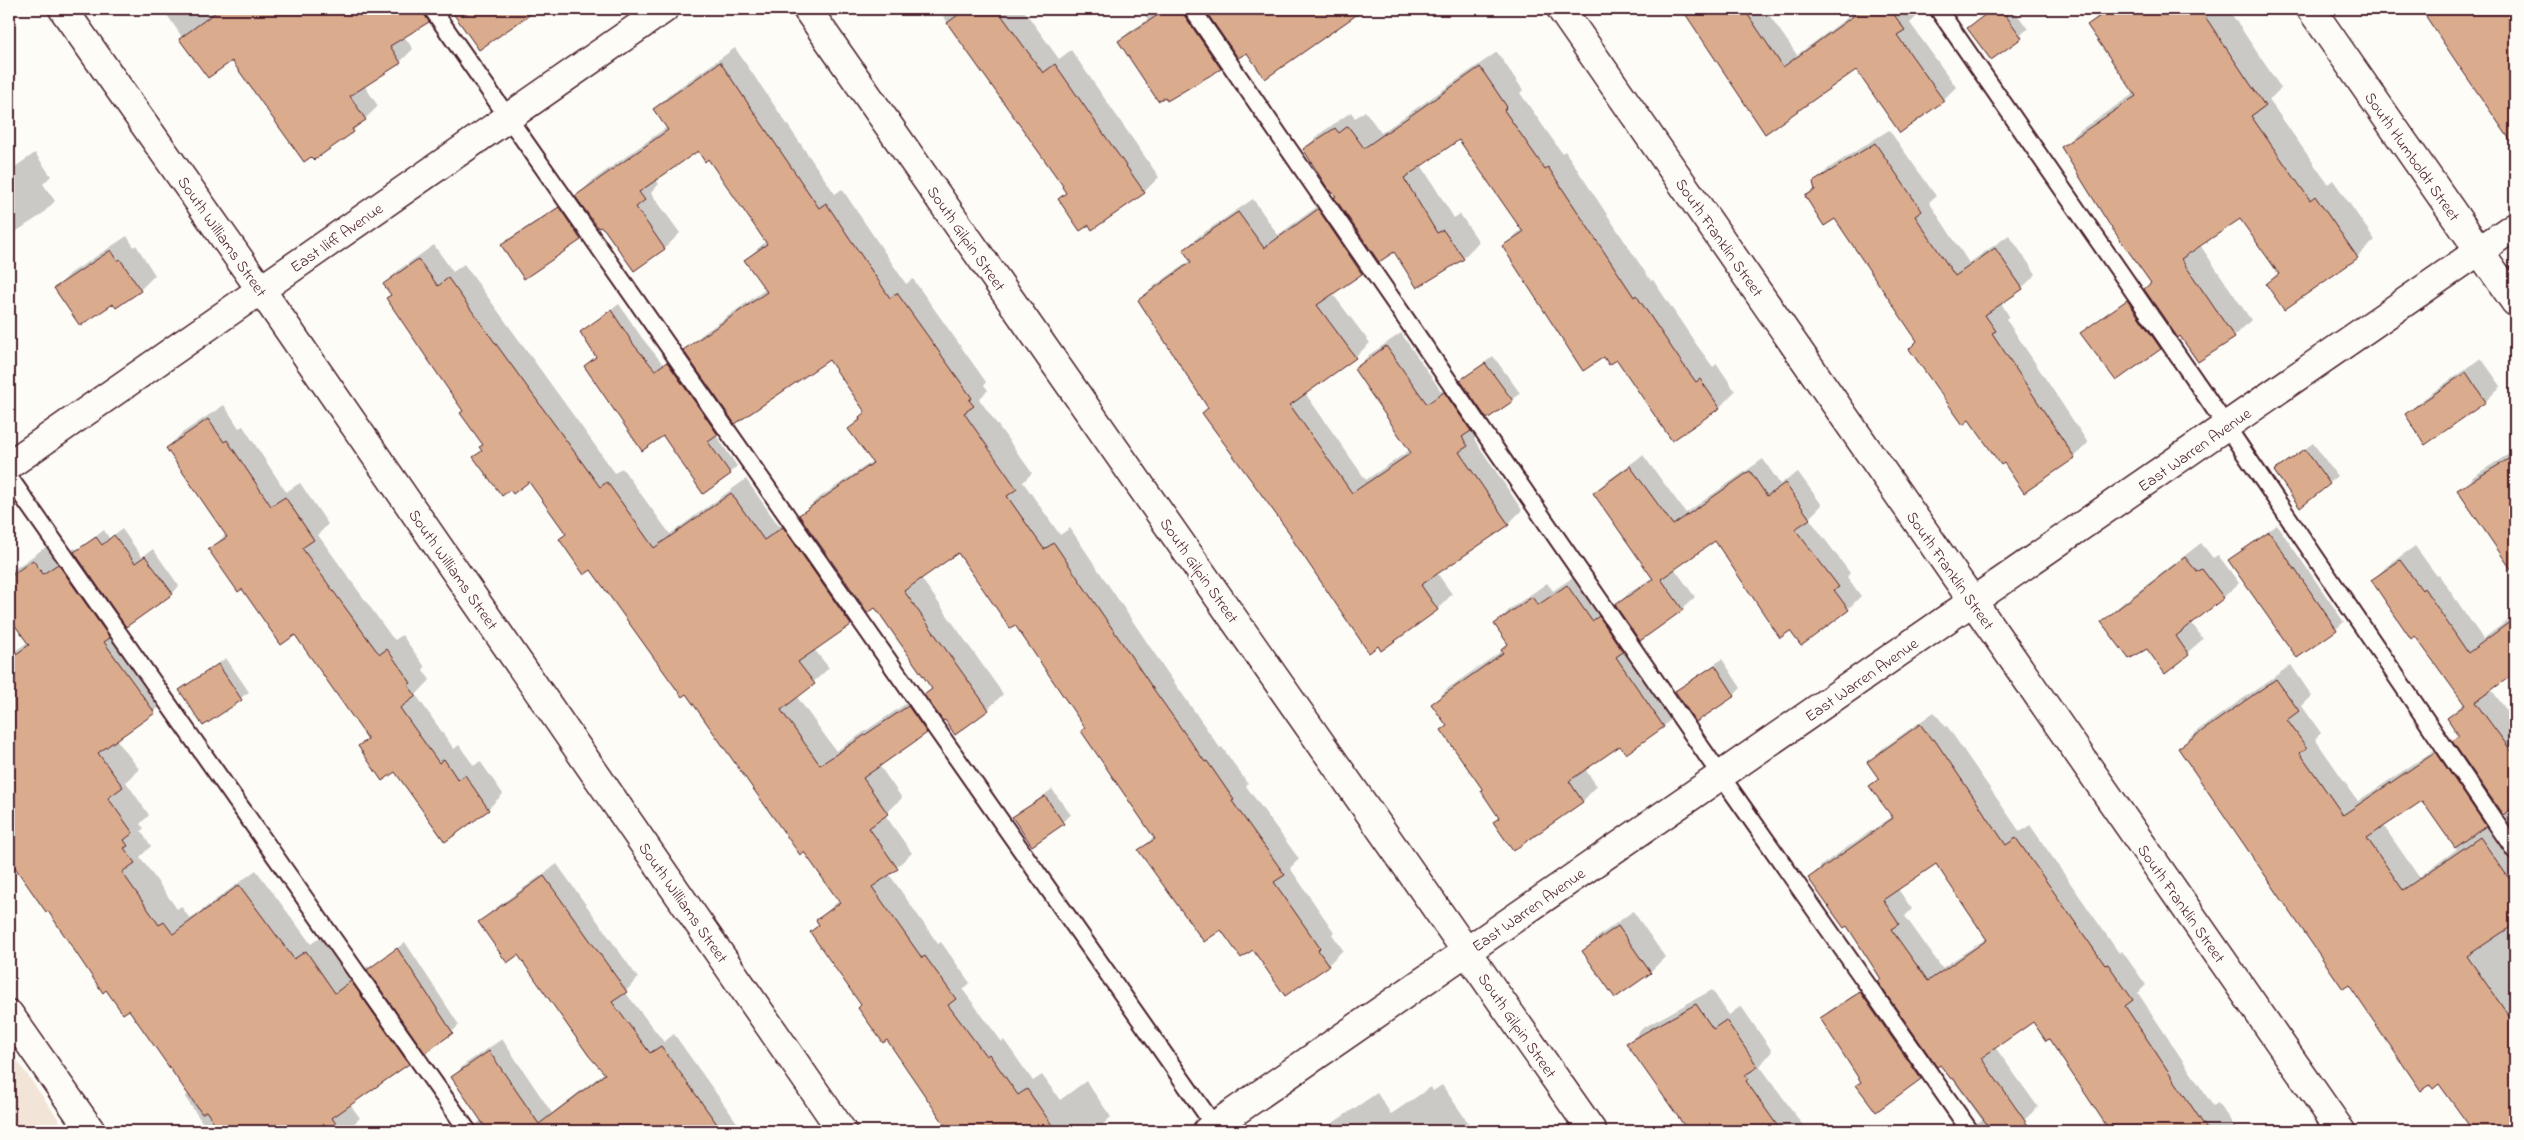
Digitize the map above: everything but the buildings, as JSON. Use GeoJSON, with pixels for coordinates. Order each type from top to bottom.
{"type":"FeatureCollection","features":[{"type":"Feature","properties":{"kind":"street","name":"South Williams Street"},"geometry":{"type":"LineString","coordinates":[[63,9],[260,290],[842,1131]]}},
{"type":"Feature","properties":{"kind":"street","name":"East Iliff Avenue"},"geometry":{"type":"LineString","coordinates":[[9,465],[664,9]]}},
{"type":"Feature","properties":{"kind":"street","name":"South Gilpin Street"},"geometry":{"type":"LineString","coordinates":[[807,9],[1592,1131]]}},
{"type":"Feature","properties":{"kind":"street","name":"South Franklin Street"},"geometry":{"type":"LineString","coordinates":[[1561,9],[2341,1131]]}},
{"type":"Feature","properties":{"kind":"street","name":"South Humboldt Street"},"geometry":{"type":"LineString","coordinates":[[2311,9],[2515,302]]}},
{"type":"Feature","properties":{"kind":"street","name":"East Warren Avenue"},"geometry":{"type":"LineString","coordinates":[[1213,1130],[2515,226]]}},
{"type":"Feature","properties":{"kind":"street"},"geometry":{"type":"LineString","coordinates":[[9,1014],[80,1126]]}},
{"type":"Feature","properties":{"kind":"lane"},"geometry":{"type":"LineString","coordinates":[[432,9],[1213,1130]]}},
{"type":"Feature","properties":{"kind":"lane"},"geometry":{"type":"LineString","coordinates":[[1192,9],[1721,776],[1970,1131]]}},
{"type":"Feature","properties":{"kind":"lane"},"geometry":{"type":"LineString","coordinates":[[1938,9],[2227,426],[2515,850]]}},
{"type":"Feature","properties":{"kind":"lane"},"geometry":{"type":"LineString","coordinates":[[9,477],[468,1131]]}},
{"type":"Feature","properties":{"kind":"shaded area"},"geometry":{"type":"Polygon","coordinates":[[[9,1049],[57,1117],[66,1131],[9,1131],[9,1049]]]}}]}
